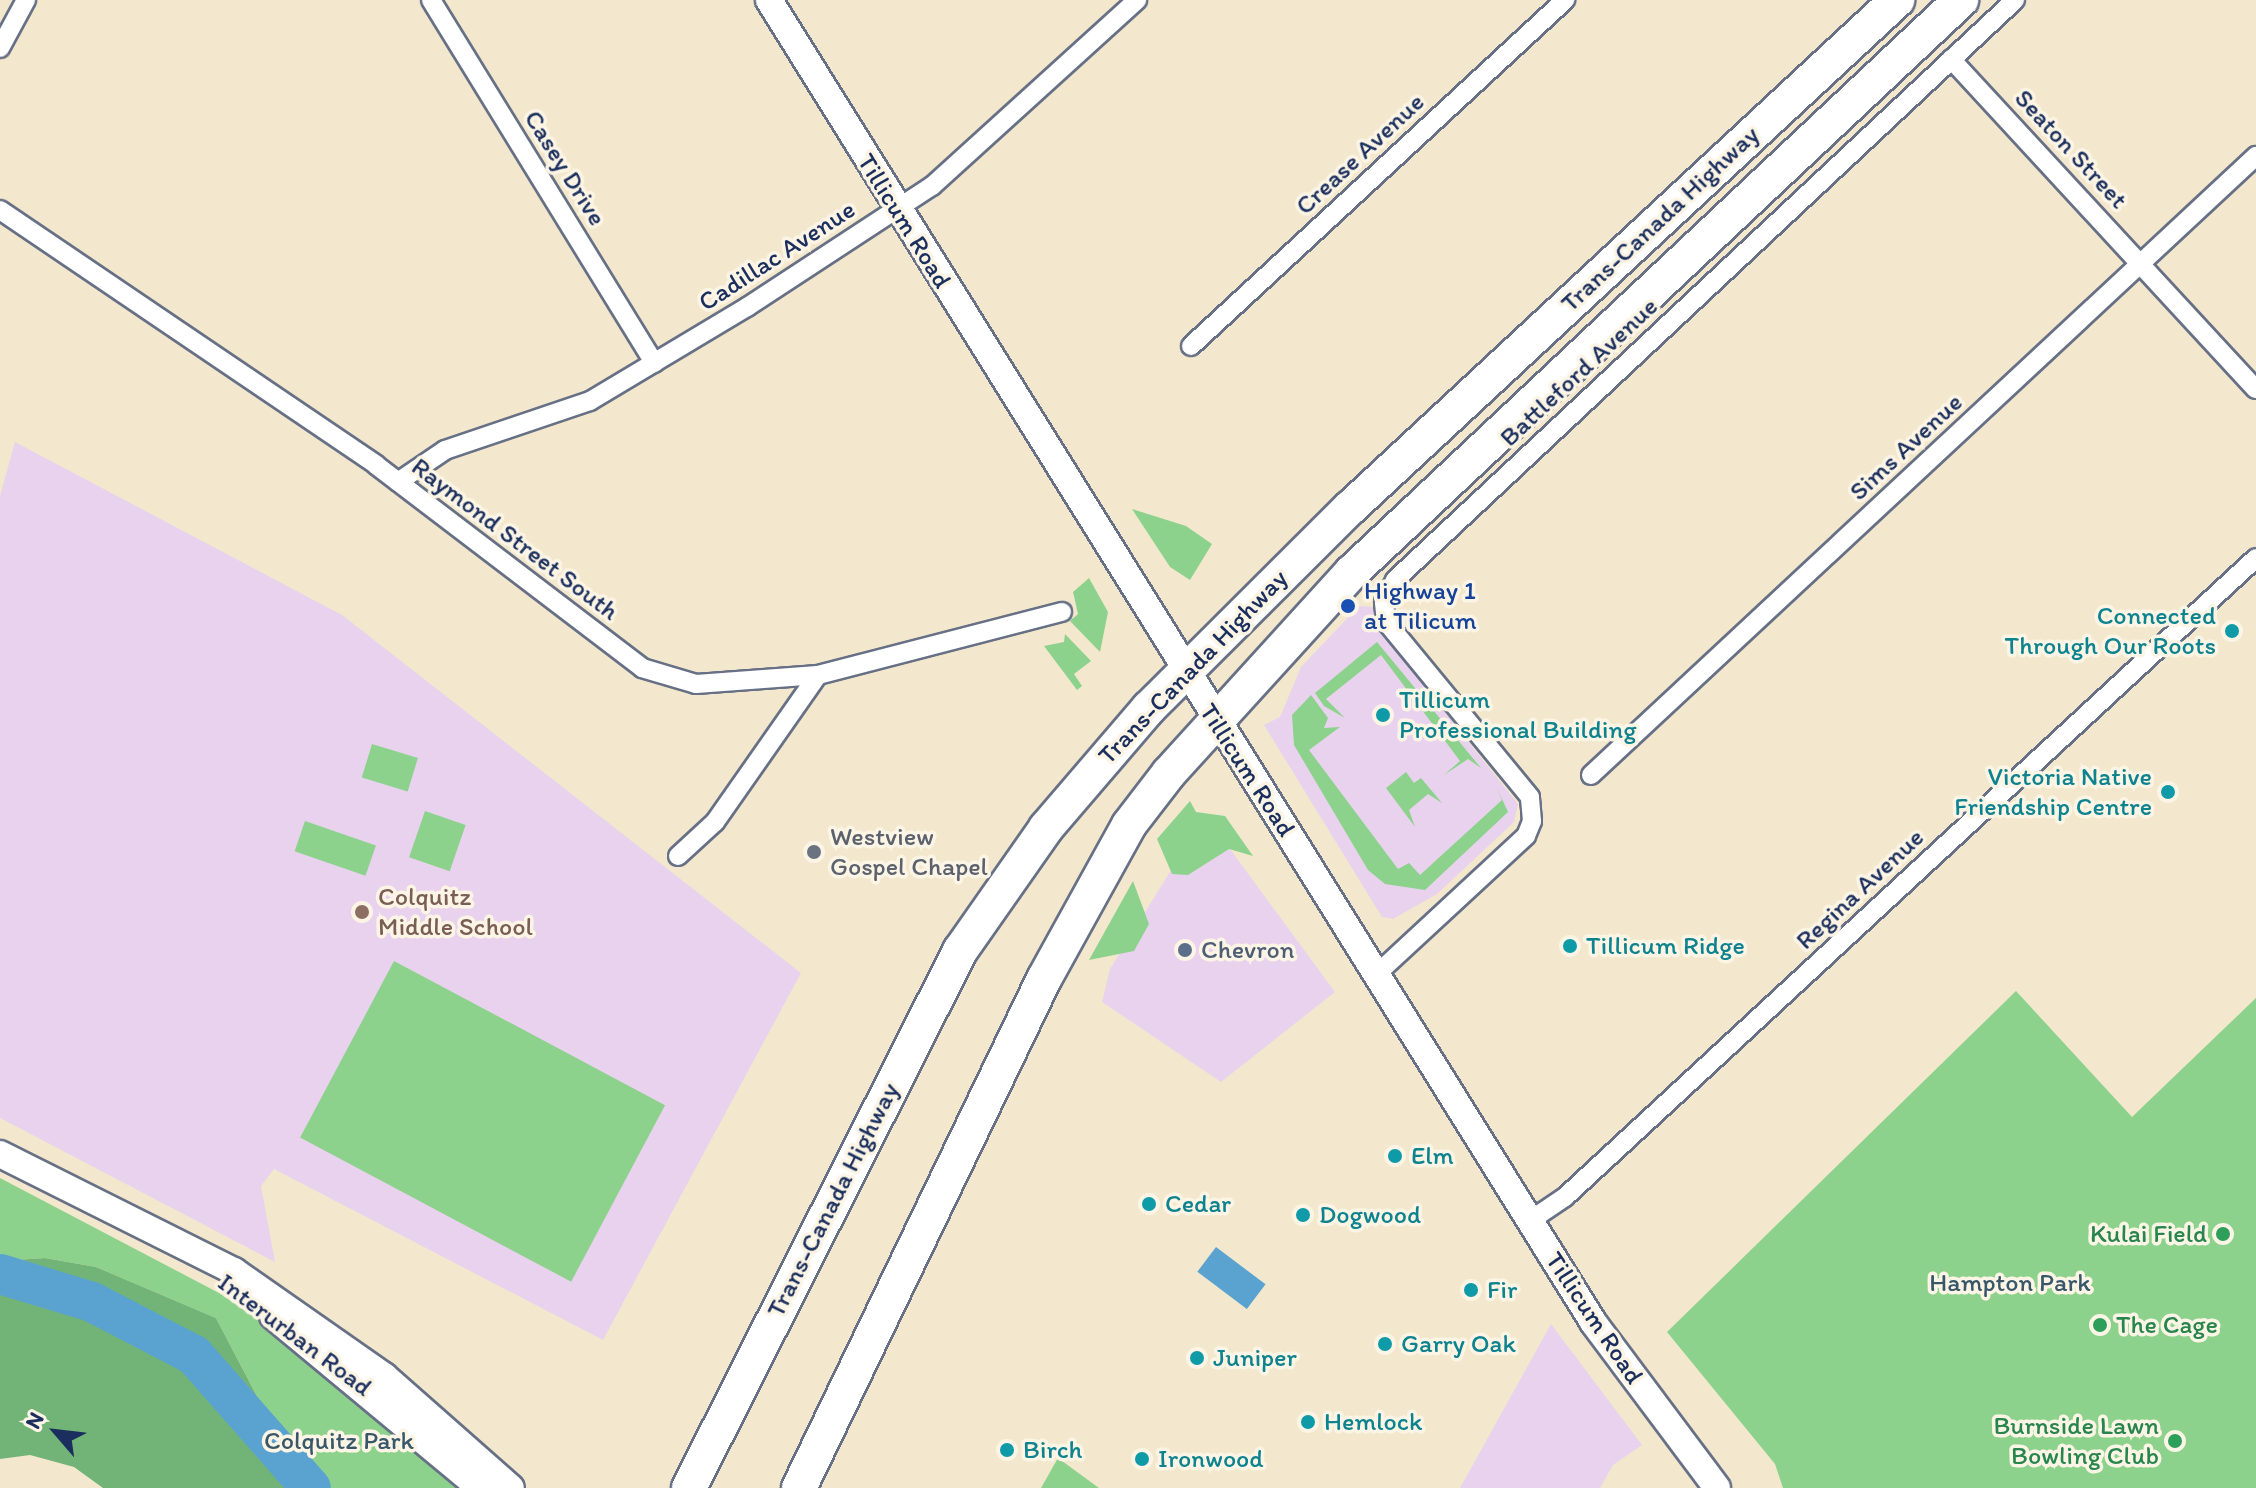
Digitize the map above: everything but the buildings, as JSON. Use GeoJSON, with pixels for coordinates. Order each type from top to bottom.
{"type":"FeatureCollection","features":[{"type":"Feature","properties":{"kind":"highway","name":"Trans-Canada Highway"},"geometry":{"type":"LineString","coordinates":[[689,1488],[862,1138],[1003,885],[1099,763],[1185,672],[1350,508],[1897,0]]}},
{"type":"Feature","properties":{"kind":"highway","name":"Trans-Canada Highway"},"geometry":{"type":"LineString","coordinates":[[799,1488],[968,1139],[1129,825],[1214,721],[1352,572],[1961,0]]}},
{"type":"Feature","properties":{"kind":"main road","name":"Tillicum Road"},"geometry":{"type":"LineString","coordinates":[[769,0],[895,210],[1214,721],[1380,971],[1593,1322],[1717,1488]]}},
{"type":"Feature","properties":{"kind":"main road"},"geometry":{"type":"LineString","coordinates":[[0,1154],[234,1271],[326,1332],[484,1477],[511,1488]]}},
{"type":"Feature","properties":{"kind":"street"},"geometry":{"type":"LineString","coordinates":[[0,48],[26,0]]}},
{"type":"Feature","properties":{"kind":"street","name":"Casey Drive"},"geometry":{"type":"LineString","coordinates":[[431,0],[654,363]]}},
{"type":"Feature","properties":{"kind":"street","name":"Cadillac Avenue"},"geometry":{"type":"LineString","coordinates":[[398,482],[445,450],[590,401],[895,210],[1137,0]]}},
{"type":"Feature","properties":{"kind":"street","name":"Crease Avenue"},"geometry":{"type":"LineString","coordinates":[[1191,346],[1565,0]]}},
{"type":"Feature","properties":{"kind":"street","name":"Battleford Avenue"},"geometry":{"type":"LineString","coordinates":[[1380,971],[1526,836],[1532,821],[1530,797],[1386,622],[1384,602],[1395,580],[2015,0]]}},
{"type":"Feature","properties":{"kind":"street","name":"Seaton Street"},"geometry":{"type":"LineString","coordinates":[[1951,59],[2256,389]]}},
{"type":"Feature","properties":{"kind":"street","name":"Sims Avenue"},"geometry":{"type":"LineString","coordinates":[[1591,775],[2147,268],[2256,156]]}},
{"type":"Feature","properties":{"kind":"street","name":"Raymond Street South"},"geometry":{"type":"LineString","coordinates":[[0,210],[398,482],[642,668],[696,684],[818,675],[1062,612]]}},
{"type":"Feature","properties":{"kind":"street","name":"Regina Avenue"},"geometry":{"type":"LineString","coordinates":[[1531,1220],[1565,1197],[2256,558]]}},
{"type":"Feature","properties":{"kind":"street"},"geometry":{"type":"LineString","coordinates":[[678,856],[715,822],[818,675]]}},
{"type":"Feature","properties":{"kind":"shaded area","name":"Colquitz Middle School"},"geometry":{"type":"Polygon","coordinates":[[[15,442],[342,615],[801,973],[603,1340],[274,1169],[261,1186],[275,1262],[0,1118],[0,496],[15,442]]]}},
{"type":"Feature","properties":{"kind":"shaded area"},"geometry":{"type":"Polygon","coordinates":[[[1359,606],[1375,607],[1386,638],[1518,804],[1514,822],[1437,894],[1393,919],[1382,917],[1264,725],[1280,717],[1301,667],[1359,606]]]}},
{"type":"Feature","properties":{"kind":"shaded area"},"geometry":{"type":"Polygon","coordinates":[[[1205,815],[1335,992],[1221,1082],[1102,1002],[1110,969],[1205,815]]]}},
{"type":"Feature","properties":{"kind":"shaded area"},"geometry":{"type":"Polygon","coordinates":[[[1551,1324],[1642,1445],[1613,1465],[1600,1488],[1460,1488],[1551,1324]]]}},
{"type":"Feature","properties":{"kind":"green space"},"geometry":{"type":"Polygon","coordinates":[[[1132,509],[1186,526],[1212,544],[1190,580],[1170,567],[1132,509]]]}},
{"type":"Feature","properties":{"kind":"green space"},"geometry":{"type":"Polygon","coordinates":[[[1089,578],[1108,612],[1100,652],[1070,621],[1078,614],[1073,592],[1089,578]]]}},
{"type":"Feature","properties":{"kind":"green space"},"geometry":{"type":"Polygon","coordinates":[[[1065,634],[1091,661],[1074,674],[1082,686],[1077,690],[1044,646],[1064,642],[1065,634]]]}},
{"type":"Feature","properties":{"kind":"green space"},"geometry":{"type":"Polygon","coordinates":[[[1377,642],[1481,768],[1468,759],[1444,775],[1460,761],[1381,655],[1326,699],[1345,718],[1324,706],[1315,693],[1377,642]]]}},
{"type":"Feature","properties":{"kind":"green space"},"geometry":{"type":"Polygon","coordinates":[[[1311,695],[1328,718],[1324,728],[1340,727],[1309,750],[1398,869],[1409,863],[1420,875],[1502,800],[1497,788],[1508,812],[1425,890],[1385,884],[1368,870],[1294,745],[1292,715],[1311,695]]]}},
{"type":"Feature","properties":{"kind":"green space"},"geometry":{"type":"Polygon","coordinates":[[[372,744],[418,758],[408,792],[362,777],[372,744]]]}},
{"type":"Feature","properties":{"kind":"green space"},"geometry":{"type":"Polygon","coordinates":[[[1406,772],[1414,783],[1421,778],[1442,803],[1428,794],[1409,810],[1415,827],[1386,788],[1406,772]]]}},
{"type":"Feature","properties":{"kind":"green space"},"geometry":{"type":"Polygon","coordinates":[[[1190,801],[1196,812],[1225,816],[1253,856],[1229,849],[1188,875],[1172,874],[1157,839],[1190,801]]]}},
{"type":"Feature","properties":{"kind":"green space"},"geometry":{"type":"Polygon","coordinates":[[[425,811],[466,825],[450,871],[409,857],[425,811]]]}},
{"type":"Feature","properties":{"kind":"green space"},"geometry":{"type":"Polygon","coordinates":[[[305,821],[376,845],[365,876],[295,851],[305,821]]]}},
{"type":"Feature","properties":{"kind":"green space"},"geometry":{"type":"Polygon","coordinates":[[[1133,881],[1149,924],[1134,951],[1089,960],[1133,881]]]}},
{"type":"Feature","properties":{"kind":"green space"},"geometry":{"type":"Polygon","coordinates":[[[394,961],[665,1105],[571,1282],[300,1138],[394,961]]]}},
{"type":"Feature","properties":{"kind":"green space","name":"Hampton Park"},"geometry":{"type":"Polygon","coordinates":[[[2016,991],[2132,1117],[2256,998],[2256,1488],[1783,1488],[1775,1464],[1667,1332],[2016,991]]]}},
{"type":"Feature","properties":{"kind":"green space","name":"Colquitz Park"},"geometry":{"type":"Polygon","coordinates":[[[0,1178],[219,1293],[303,1351],[462,1488],[305,1488],[216,1318],[96,1267],[45,1258],[0,1261],[0,1178]]]}},
{"type":"Feature","properties":{"kind":"green space"},"geometry":{"type":"Polygon","coordinates":[[[45,1258],[96,1267],[216,1318],[305,1488],[103,1488],[74,1467],[30,1455],[0,1459],[0,1261],[45,1258]]]}},
{"type":"Feature","properties":{"kind":"green space"},"geometry":{"type":"Polygon","coordinates":[[[1058,1458],[1099,1488],[1041,1488],[1058,1458]]]}},
{"type":"Feature","properties":{"kind":"water"},"geometry":{"type":"Polygon","coordinates":[[[1216,1247],[1266,1284],[1247,1309],[1197,1272],[1216,1247]]]}},
{"type":"Feature","properties":{"kind":"waterway"},"geometry":{"type":"LineString","coordinates":[[0,1274],[92,1302],[194,1355],[311,1488]]}},
{"type":"Feature","properties":{"kind":"place","name":"Highway 1 at Tilicum"},"geometry":{"type":"Point","coordinates":[1348,606]}},
{"type":"Feature","properties":{"kind":"place","name":"Connected Through Our Roots"},"geometry":{"type":"Point","coordinates":[2232,631]}},
{"type":"Feature","properties":{"kind":"place","name":"Tillicum Professional Building"},"geometry":{"type":"Point","coordinates":[1383,715]}},
{"type":"Feature","properties":{"kind":"place","name":"Victoria Native Friendship Centre"},"geometry":{"type":"Point","coordinates":[2168,792]}},
{"type":"Feature","properties":{"kind":"place","name":"Westview Gospel Chapel"},"geometry":{"type":"Point","coordinates":[814,852]}},
{"type":"Feature","properties":{"kind":"place","name":"Colquitz Middle School"},"geometry":{"type":"Point","coordinates":[362,912]}},
{"type":"Feature","properties":{"kind":"place","name":"Tillicum Ridge"},"geometry":{"type":"Point","coordinates":[1570,946]}},
{"type":"Feature","properties":{"kind":"place","name":"Chevron"},"geometry":{"type":"Point","coordinates":[1185,950]}},
{"type":"Feature","properties":{"kind":"place","name":"Elm"},"geometry":{"type":"Point","coordinates":[1395,1156]}},
{"type":"Feature","properties":{"kind":"place","name":"Cedar"},"geometry":{"type":"Point","coordinates":[1149,1204]}},
{"type":"Feature","properties":{"kind":"place","name":"Dogwood"},"geometry":{"type":"Point","coordinates":[1303,1215]}},
{"type":"Feature","properties":{"kind":"place","name":"Kulai Field"},"geometry":{"type":"Point","coordinates":[2223,1234]}},
{"type":"Feature","properties":{"kind":"place","name":"Fir"},"geometry":{"type":"Point","coordinates":[1471,1290]}},
{"type":"Feature","properties":{"kind":"place","name":"The Cage"},"geometry":{"type":"Point","coordinates":[2100,1325]}},
{"type":"Feature","properties":{"kind":"place","name":"Garry Oak"},"geometry":{"type":"Point","coordinates":[1385,1344]}},
{"type":"Feature","properties":{"kind":"place","name":"Juniper"},"geometry":{"type":"Point","coordinates":[1197,1358]}},
{"type":"Feature","properties":{"kind":"place","name":"Hemlock"},"geometry":{"type":"Point","coordinates":[1308,1422]}},
{"type":"Feature","properties":{"kind":"place","name":"Burnside Lawn Bowling Club"},"geometry":{"type":"Point","coordinates":[2175,1441]}},
{"type":"Feature","properties":{"kind":"place","name":"Birch"},"geometry":{"type":"Point","coordinates":[1007,1450]}},
{"type":"Feature","properties":{"kind":"place","name":"Ironwood"},"geometry":{"type":"Point","coordinates":[1142,1459]}}]}
